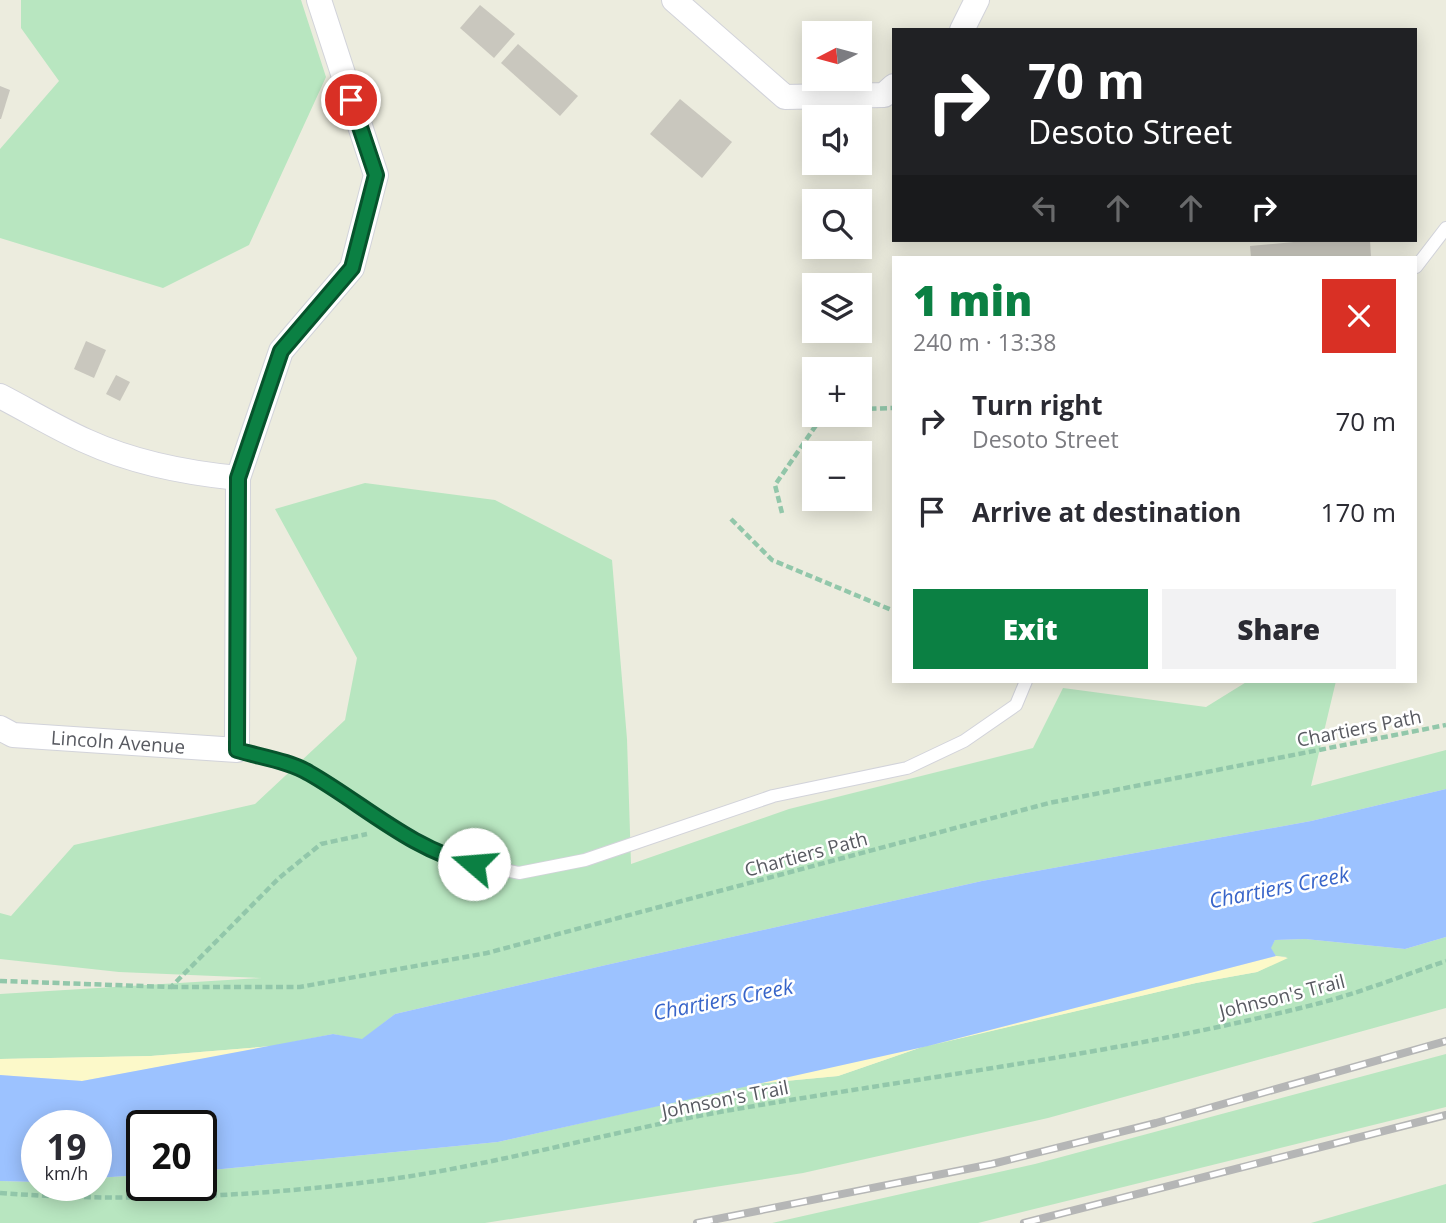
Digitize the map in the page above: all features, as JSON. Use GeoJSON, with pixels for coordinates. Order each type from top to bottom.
{"type":"FeatureCollection","features":[{"type":"Feature","properties":{"kind":"street"},"geometry":{"type":"LineString","coordinates":[[237,750],[238,478],[281,351],[352,268],[376,175],[319,0]]}},
{"type":"Feature","properties":{"kind":"street"},"geometry":{"type":"LineString","coordinates":[[674,0],[785,97],[884,95],[892,88]]}},
{"type":"Feature","properties":{"kind":"street"},"geometry":{"type":"LineString","coordinates":[[963,28],[977,0]]}},
{"type":"Feature","properties":{"kind":"street"},"geometry":{"type":"LineString","coordinates":[[0,396],[88,442],[185,472],[238,478]]}},
{"type":"Feature","properties":{"kind":"street","name":"Lincoln Avenue"},"geometry":{"type":"LineString","coordinates":[[0,728],[13,735],[237,750]]}},
{"type":"Feature","properties":{"kind":"lane"},"geometry":{"type":"LineString","coordinates":[[1417,266],[1446,228]]}},
{"type":"Feature","properties":{"kind":"lane"},"geometry":{"type":"LineString","coordinates":[[237,750],[307,771],[396,828],[452,859],[519,873],[585,860],[773,796],[907,768],[964,741],[1016,705],[1025,683]]}},
{"type":"Feature","properties":{"kind":"path"},"geometry":{"type":"LineString","coordinates":[[872,409],[892,408]]}},
{"type":"Feature","properties":{"kind":"path"},"geometry":{"type":"LineString","coordinates":[[782,513],[775,485],[815,427]]}},
{"type":"Feature","properties":{"kind":"path"},"geometry":{"type":"LineString","coordinates":[[731,519],[772,559],[892,610]]}},
{"type":"Feature","properties":{"kind":"path","name":"Chartiers Path"},"geometry":{"type":"LineString","coordinates":[[0,981],[171,987],[300,987],[487,953],[1049,803],[1446,725]]}},
{"type":"Feature","properties":{"kind":"path"},"geometry":{"type":"LineString","coordinates":[[171,987],[279,878],[321,844],[396,828]]}},
{"type":"Feature","properties":{"kind":"path","name":"Johnson's Trail"},"geometry":{"type":"LineString","coordinates":[[0,1193],[151,1197],[286,1189],[405,1177],[555,1149],[723,1112],[1190,1033],[1323,1002],[1446,961]]}},
{"type":"Feature","properties":{"kind":"green space"},"geometry":{"type":"Polygon","coordinates":[[[21,0],[301,0],[326,77],[249,245],[163,288],[0,238],[0,149],[59,81],[21,28],[21,0]]]}},
{"type":"Feature","properties":{"kind":"green space"},"geometry":{"type":"Polygon","coordinates":[[[365,483],[495,500],[612,560],[627,739],[631,864],[789,809],[1033,748],[1063,688],[1206,707],[1245,683],[1336,683],[1311,786],[1446,750],[1446,789],[1311,821],[982,881],[606,965],[395,1014],[362,1040],[333,1034],[273,1046],[151,1056],[0,1059],[0,994],[262,978],[119,972],[0,959],[0,913],[11,916],[74,845],[255,804],[345,720],[357,658],[275,509],[365,483]]]}},
{"type":"Feature","properties":{"kind":"green space"},"geometry":{"type":"Polygon","coordinates":[[[1446,937],[1446,1008],[1048,1118],[803,1173],[485,1223],[0,1223],[0,1181],[21,1182],[21,1201],[112,1201],[112,1177],[126,1176],[126,1201],[217,1201],[217,1169],[498,1142],[754,1084],[838,1076],[922,1047],[1196,983],[1257,972],[1287,957],[1276,956],[1270,948],[1275,940],[1305,939],[1405,949],[1446,937]]]}},
{"type":"Feature","properties":{"kind":"green space"},"geometry":{"type":"Polygon","coordinates":[[[1446,1054],[1446,1107],[978,1223],[772,1223],[1035,1164],[1446,1054]]]}},
{"type":"Feature","properties":{"kind":"green space"},"geometry":{"type":"Polygon","coordinates":[[[1446,1184],[1446,1223],[1311,1223],[1446,1184]]]}},
{"type":"Feature","properties":{"kind":"sand"},"geometry":{"type":"Polygon","coordinates":[[[1276,956],[1288,958],[1257,972],[1196,983],[928,1046],[1276,956]]]}},
{"type":"Feature","properties":{"kind":"sand"},"geometry":{"type":"Polygon","coordinates":[[[273,1046],[82,1081],[0,1075],[0,1059],[151,1056],[273,1046]]]}},
{"type":"Feature","properties":{"kind":"sand"},"geometry":{"type":"Polygon","coordinates":[[[922,1047],[838,1076],[754,1084],[922,1047]]]}},
{"type":"Feature","properties":{"kind":"water","name":"Chartiers Creek"},"geometry":{"type":"Polygon","coordinates":[[[1446,789],[1446,937],[1405,949],[1305,939],[1275,940],[1271,948],[1276,956],[928,1046],[498,1142],[217,1169],[217,1110],[126,1110],[126,1176],[112,1177],[112,1110],[21,1110],[21,1182],[0,1181],[0,1075],[82,1081],[333,1034],[362,1039],[395,1014],[606,965],[982,881],[1311,821],[1446,789]]]}},
{"type":"Feature","properties":{"kind":"building"},"geometry":{"type":"Polygon","coordinates":[[[480,5],[515,34],[494,58],[460,28],[480,5]]]}},
{"type":"Feature","properties":{"kind":"building"},"geometry":{"type":"Polygon","coordinates":[[[518,44],[578,96],[560,116],[501,63],[518,44]]]}},
{"type":"Feature","properties":{"kind":"building"},"geometry":{"type":"Polygon","coordinates":[[[0,86],[10,90],[1,119],[0,119],[0,86]]]}},
{"type":"Feature","properties":{"kind":"building"},"geometry":{"type":"Polygon","coordinates":[[[680,99],[732,142],[702,178],[650,134],[680,99]]]}},
{"type":"Feature","properties":{"kind":"building"},"geometry":{"type":"Polygon","coordinates":[[[1293,242],[1370,242],[1371,256],[1251,256],[1250,246],[1293,242]]]}},
{"type":"Feature","properties":{"kind":"building"},"geometry":{"type":"Polygon","coordinates":[[[86,341],[106,350],[94,378],[74,369],[86,341]]]}},
{"type":"Feature","properties":{"kind":"building"},"geometry":{"type":"Polygon","coordinates":[[[116,375],[130,382],[120,401],[106,394],[116,375]]]}},
{"type":"Feature","properties":{"kind":"railway"},"geometry":{"type":"LineString","coordinates":[[697,1223],[992,1164],[1156,1123],[1446,1041]]}},
{"type":"Feature","properties":{"kind":"railway"},"geometry":{"type":"LineString","coordinates":[[1024,1223],[1446,1115]]}},
{"type":"Feature","properties":{"kind":"route"},"geometry":{"type":"LineString","coordinates":[[351,100],[376,175],[352,268],[281,351],[238,478],[237,750],[307,771],[361,808],[452,859],[474,864]]}}]}
